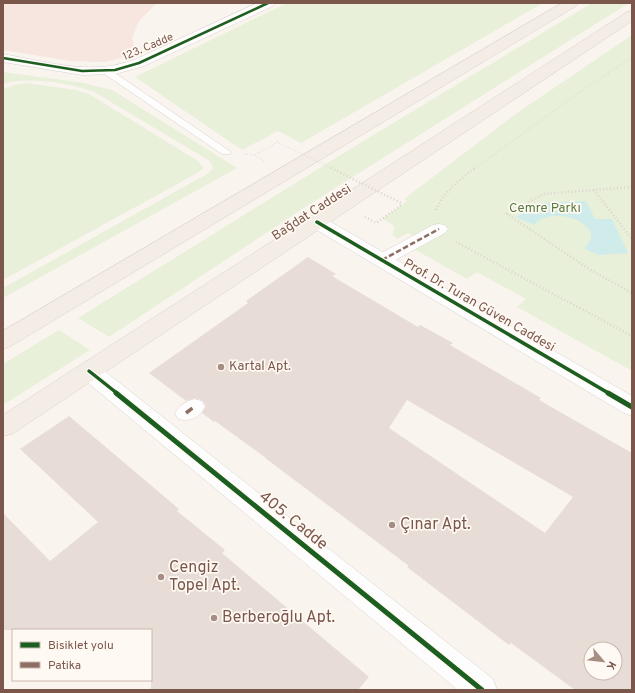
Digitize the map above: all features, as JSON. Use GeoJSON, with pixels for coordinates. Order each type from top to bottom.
{"type":"FeatureCollection","features":[{"type":"Feature","properties":{"kind":"main road"},"geometry":{"type":"LineString","coordinates":[[3,341],[571,3]]}},
{"type":"Feature","properties":{"kind":"main road","name":"Bağdat Caddesi"},"geometry":{"type":"LineString","coordinates":[[3,427],[632,15]]}},
{"type":"Feature","properties":{"kind":"street","name":"123. Cadde"},"geometry":{"type":"LineString","coordinates":[[3,58],[81,70],[106,71],[139,63],[268,3]]}},
{"type":"Feature","properties":{"kind":"street","name":"Prof. Dr. Turan Güven Caddesi"},"geometry":{"type":"LineString","coordinates":[[317,222],[632,407]]}},
{"type":"Feature","properties":{"kind":"street"},"geometry":{"type":"LineString","coordinates":[[382,260],[439,229]]}},
{"type":"Feature","properties":{"kind":"street","name":"405. Cadde"},"geometry":{"type":"LineString","coordinates":[[89,371],[482,690]]}},
{"type":"Feature","properties":{"kind":"lane"},"geometry":{"type":"LineString","coordinates":[[106,71],[226,152]]}},
{"type":"Feature","properties":{"kind":"path"},"geometry":{"type":"LineString","coordinates":[[632,57],[576,94],[454,185],[441,199],[435,213],[439,229],[454,242],[632,336]]}},
{"type":"Feature","properties":{"kind":"path"},"geometry":{"type":"LineString","coordinates":[[254,155],[277,142],[403,204],[382,219]]}},
{"type":"Feature","properties":{"kind":"path"},"geometry":{"type":"LineString","coordinates":[[632,187],[543,194],[507,214],[589,269],[632,293]]}},
{"type":"Feature","properties":{"kind":"path"},"geometry":{"type":"LineString","coordinates":[[594,189],[632,239]]}},
{"type":"Feature","properties":{"kind":"shaded area"},"geometry":{"type":"Polygon","coordinates":[[[3,3],[157,3],[139,21],[132,38],[135,54],[105,62],[70,61],[3,50],[3,3]]]}},
{"type":"Feature","properties":{"kind":"green space"},"geometry":{"type":"Polygon","coordinates":[[[287,3],[543,3],[301,143],[278,131],[242,150],[135,77],[287,3]]]}},
{"type":"Feature","properties":{"kind":"green space"},"geometry":{"type":"Polygon","coordinates":[[[592,3],[629,3],[313,202],[109,337],[78,318],[360,143],[592,3]]]}},
{"type":"Feature","properties":{"kind":"green space","name":"Cemre Parkı"},"geometry":{"type":"Polygon","coordinates":[[[632,35],[632,371],[517,307],[526,299],[477,272],[467,279],[414,249],[425,243],[408,233],[397,239],[393,235],[394,227],[392,224],[382,219],[407,201],[404,199],[517,113],[632,35]]]}},
{"type":"Feature","properties":{"kind":"green space"},"geometry":{"type":"Polygon","coordinates":[[[3,72],[84,83],[112,90],[237,168],[3,298],[3,288],[207,174],[213,168],[210,161],[94,92],[61,83],[24,81],[3,84],[3,72]]]}},
{"type":"Feature","properties":{"kind":"green space"},"geometry":{"type":"Polygon","coordinates":[[[27,83],[76,90],[89,94],[198,161],[203,168],[199,172],[3,280],[3,89],[14,85],[27,83]]]}},
{"type":"Feature","properties":{"kind":"green space"},"geometry":{"type":"Polygon","coordinates":[[[59,330],[90,350],[3,405],[3,364],[59,330]]]}},
{"type":"Feature","properties":{"kind":"water"},"geometry":{"type":"Polygon","coordinates":[[[586,201],[595,219],[612,219],[628,253],[598,255],[584,248],[590,240],[590,232],[585,225],[577,220],[554,216],[543,219],[534,225],[516,217],[538,203],[586,201]]]}},
{"type":"Feature","properties":{"kind":"building"},"geometry":{"type":"Polygon","coordinates":[[[308,257],[336,274],[332,276],[418,327],[420,325],[453,343],[450,345],[541,398],[539,400],[632,453],[632,690],[575,690],[511,643],[509,645],[407,567],[409,566],[266,458],[202,413],[206,406],[202,400],[194,398],[186,401],[149,373],[248,303],[246,301],[308,257]],[[407,400],[389,428],[545,533],[573,497],[407,400]]]}},
{"type":"Feature","properties":{"kind":"building"},"geometry":{"type":"Polygon","coordinates":[[[69,416],[179,509],[177,511],[225,550],[222,553],[369,677],[358,690],[151,690],[152,629],[3,630],[3,513],[50,561],[98,522],[20,449],[69,416]]]}},
{"type":"Feature","properties":{"kind":"marked path"},"geometry":{"type":"LineString","coordinates":[[382,260],[439,229]]}},
{"type":"Feature","properties":{"kind":"marked path"},"geometry":{"type":"LineString","coordinates":[[186,413],[194,407]]}},
{"type":"Feature","properties":{"kind":"cycle path"},"geometry":{"type":"LineString","coordinates":[[3,58],[55,68],[82,71],[94,72],[115,70],[139,63],[268,3]]}},
{"type":"Feature","properties":{"kind":"cycle path"},"geometry":{"type":"LineString","coordinates":[[317,222],[632,407]]}},
{"type":"Feature","properties":{"kind":"cycle path"},"geometry":{"type":"LineString","coordinates":[[89,371],[482,690]]}},
{"type":"Feature","properties":{"kind":"place","name":"Kartal Apt."},"geometry":{"type":"Point","coordinates":[221,367]}},
{"type":"Feature","properties":{"kind":"place","name":"Çınar Apt."},"geometry":{"type":"Point","coordinates":[392,525]}},
{"type":"Feature","properties":{"kind":"place","name":"Cengiz Topel Apt."},"geometry":{"type":"Point","coordinates":[161,577]}},
{"type":"Feature","properties":{"kind":"place","name":"Berberoğlu Apt."},"geometry":{"type":"Point","coordinates":[214,618]}}]}
